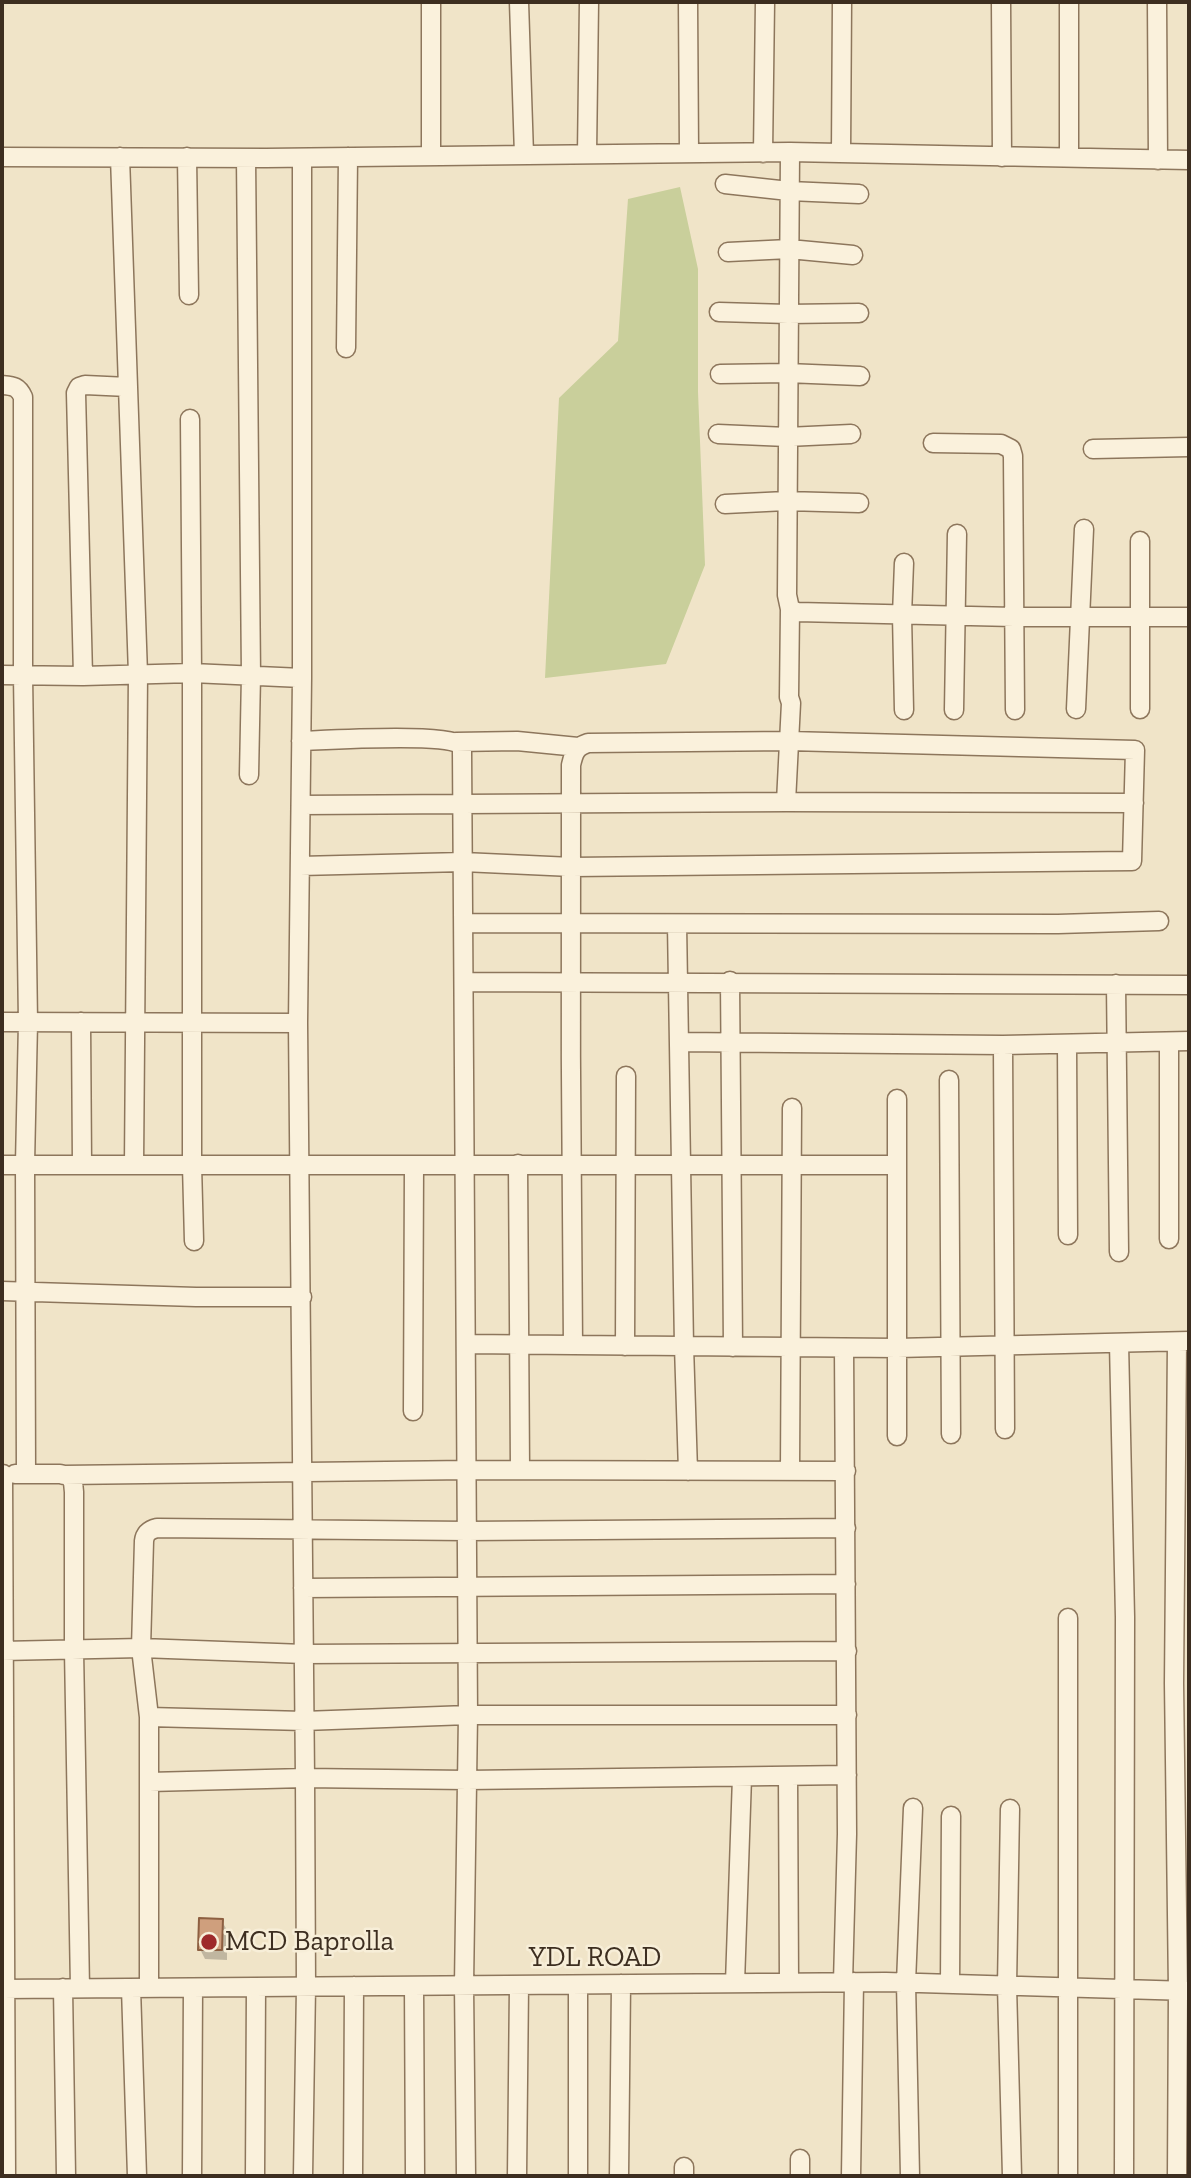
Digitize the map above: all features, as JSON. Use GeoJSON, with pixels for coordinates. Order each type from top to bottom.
{"type":"FeatureCollection","features":[{"type":"Feature","properties":{"kind":"street"},"geometry":{"type":"LineString","coordinates":[[431,2],[431,156]]}},
{"type":"Feature","properties":{"kind":"street"},"geometry":{"type":"LineString","coordinates":[[519,2],[524,155]]}},
{"type":"Feature","properties":{"kind":"street"},"geometry":{"type":"LineString","coordinates":[[587,155],[589,2]]}},
{"type":"Feature","properties":{"kind":"street"},"geometry":{"type":"LineString","coordinates":[[688,2],[689,153]]}},
{"type":"Feature","properties":{"kind":"street"},"geometry":{"type":"LineString","coordinates":[[763,153],[765,2]]}},
{"type":"Feature","properties":{"kind":"street"},"geometry":{"type":"LineString","coordinates":[[841,153],[842,2]]}},
{"type":"Feature","properties":{"kind":"street"},"geometry":{"type":"LineString","coordinates":[[1001,2],[1002,157]]}},
{"type":"Feature","properties":{"kind":"street"},"geometry":{"type":"LineString","coordinates":[[1069,2],[1069,158]]}},
{"type":"Feature","properties":{"kind":"street"},"geometry":{"type":"LineString","coordinates":[[1157,2],[1158,160]]}},
{"type":"Feature","properties":{"kind":"street"},"geometry":{"type":"LineString","coordinates":[[786,802],[790,610],[787,595],[786,437],[790,152]]}},
{"type":"Feature","properties":{"kind":"street"},"geometry":{"type":"LineString","coordinates":[[2,157],[302,158],[790,152],[1189,160]]}},
{"type":"Feature","properties":{"kind":"street"},"geometry":{"type":"LineString","coordinates":[[120,157],[138,674],[134,1165]]}},
{"type":"Feature","properties":{"kind":"street"},"geometry":{"type":"LineString","coordinates":[[346,348],[348,157]]}},
{"type":"Feature","properties":{"kind":"street"},"geometry":{"type":"LineString","coordinates":[[187,158],[189,295]]}},
{"type":"Feature","properties":{"kind":"street"},"geometry":{"type":"LineString","coordinates":[[246,158],[251,675],[249,775]]}},
{"type":"Feature","properties":{"kind":"street"},"geometry":{"type":"LineString","coordinates":[[302,158],[302,678],[298,1023],[306,1987],[303,2176]]}},
{"type":"Feature","properties":{"kind":"street"},"geometry":{"type":"LineString","coordinates":[[725,184],[789,191],[859,194]]}},
{"type":"Feature","properties":{"kind":"street"},"geometry":{"type":"LineString","coordinates":[[728,252],[789,249],[853,256]]}},
{"type":"Feature","properties":{"kind":"street"},"geometry":{"type":"LineString","coordinates":[[719,312],[859,313]]}},
{"type":"Feature","properties":{"kind":"street"},"geometry":{"type":"LineString","coordinates":[[720,374],[860,376]]}},
{"type":"Feature","properties":{"kind":"street"},"geometry":{"type":"LineString","coordinates":[[2,385],[15,386],[23,397],[23,675],[28,1022],[25,1164],[26,1474]]}},
{"type":"Feature","properties":{"kind":"street"},"geometry":{"type":"LineString","coordinates":[[83,676],[76,393],[79,387],[85,385],[128,387]]}},
{"type":"Feature","properties":{"kind":"street"},"geometry":{"type":"LineString","coordinates":[[190,419],[194,1241]]}},
{"type":"Feature","properties":{"kind":"street"},"geometry":{"type":"LineString","coordinates":[[718,434],[786,437],[850,434]]}},
{"type":"Feature","properties":{"kind":"street"},"geometry":{"type":"LineString","coordinates":[[933,443],[1001,444],[1011,449],[1015,710]]}},
{"type":"Feature","properties":{"kind":"street"},"geometry":{"type":"LineString","coordinates":[[1093,449],[1189,447]]}},
{"type":"Feature","properties":{"kind":"street"},"geometry":{"type":"LineString","coordinates":[[725,504],[786,501],[859,503]]}},
{"type":"Feature","properties":{"kind":"street"},"geometry":{"type":"LineString","coordinates":[[1076,709],[1084,529]]}},
{"type":"Feature","properties":{"kind":"street"},"geometry":{"type":"LineString","coordinates":[[954,710],[957,534]]}},
{"type":"Feature","properties":{"kind":"street"},"geometry":{"type":"LineString","coordinates":[[1140,541],[1140,709]]}},
{"type":"Feature","properties":{"kind":"street"},"geometry":{"type":"LineString","coordinates":[[904,563],[904,710]]}},
{"type":"Feature","properties":{"kind":"street"},"geometry":{"type":"LineString","coordinates":[[790,610],[956,616],[1189,617]]}},
{"type":"Feature","properties":{"kind":"street"},"geometry":{"type":"LineString","coordinates":[[2,675],[192,673],[302,678]]}},
{"type":"Feature","properties":{"kind":"street"},"geometry":{"type":"LineString","coordinates":[[300,866],[463,862],[572,867],[1132,861],[1135,750],[789,741],[588,743],[578,747],[548,742],[456,742],[401,738],[301,741]]}},
{"type":"Feature","properties":{"kind":"street"},"geometry":{"type":"LineString","coordinates":[[456,742],[461,745],[462,750],[464,923],[468,1652],[464,1986],[466,2176]]}},
{"type":"Feature","properties":{"kind":"street"},"geometry":{"type":"LineString","coordinates":[[573,1345],[571,765],[573,754],[578,747]]}},
{"type":"Feature","properties":{"kind":"street"},"geometry":{"type":"LineString","coordinates":[[301,805],[1134,803]]}},
{"type":"Feature","properties":{"kind":"street"},"geometry":{"type":"LineString","coordinates":[[464,923],[1058,924],[1159,921]]}},
{"type":"Feature","properties":{"kind":"street"},"geometry":{"type":"LineString","coordinates":[[677,924],[688,1471]]}},
{"type":"Feature","properties":{"kind":"street"},"geometry":{"type":"LineString","coordinates":[[464,982],[730,981],[1189,985]]}},
{"type":"Feature","properties":{"kind":"street"},"geometry":{"type":"LineString","coordinates":[[730,981],[733,1347]]}},
{"type":"Feature","properties":{"kind":"street"},"geometry":{"type":"LineString","coordinates":[[1116,984],[1119,1252]]}},
{"type":"Feature","properties":{"kind":"street"},"geometry":{"type":"LineString","coordinates":[[2,1022],[298,1023]]}},
{"type":"Feature","properties":{"kind":"street"},"geometry":{"type":"LineString","coordinates":[[81,1022],[82,1164]]}},
{"type":"Feature","properties":{"kind":"street"},"geometry":{"type":"LineString","coordinates":[[679,1042],[1003,1045],[1189,1041]]}},
{"type":"Feature","properties":{"kind":"street"},"geometry":{"type":"LineString","coordinates":[[1169,1042],[1170,1239]]}},
{"type":"Feature","properties":{"kind":"street"},"geometry":{"type":"LineString","coordinates":[[1067,1044],[1068,1236]]}},
{"type":"Feature","properties":{"kind":"street"},"geometry":{"type":"LineString","coordinates":[[1003,1045],[1005,1429]]}},
{"type":"Feature","properties":{"kind":"street"},"geometry":{"type":"LineString","coordinates":[[625,1346],[626,1076]]}},
{"type":"Feature","properties":{"kind":"street"},"geometry":{"type":"LineString","coordinates":[[949,1080],[951,1434]]}},
{"type":"Feature","properties":{"kind":"street"},"geometry":{"type":"LineString","coordinates":[[897,1098],[897,1436]]}},
{"type":"Feature","properties":{"kind":"street"},"geometry":{"type":"LineString","coordinates":[[790,1470],[792,1108]]}},
{"type":"Feature","properties":{"kind":"street"},"geometry":{"type":"LineString","coordinates":[[518,1164],[520,1470]]}},
{"type":"Feature","properties":{"kind":"street"},"geometry":{"type":"LineString","coordinates":[[2,1165],[896,1165]]}},
{"type":"Feature","properties":{"kind":"street"},"geometry":{"type":"LineString","coordinates":[[413,1411],[414,1165]]}},
{"type":"Feature","properties":{"kind":"street"},"geometry":{"type":"LineString","coordinates":[[2,1291],[196,1297],[302,1297]]}},
{"type":"Feature","properties":{"kind":"street"},"geometry":{"type":"LineString","coordinates":[[466,1344],[950,1348],[1183,1341],[1174,1683],[1184,1991],[1177,2176]]}},
{"type":"Feature","properties":{"kind":"street"},"geometry":{"type":"LineString","coordinates":[[1119,1343],[1125,1616],[1124,2176]]}},
{"type":"Feature","properties":{"kind":"street"},"geometry":{"type":"LineString","coordinates":[[844,1348],[851,2176]]}},
{"type":"Feature","properties":{"kind":"street"},"geometry":{"type":"LineString","coordinates":[[6,2176],[2,1474],[467,1470],[846,1471]]}},
{"type":"Feature","properties":{"kind":"street"},"geometry":{"type":"LineString","coordinates":[[64,1475],[69,1476],[73,1482],[74,1492],[71,1989],[66,2176]]}},
{"type":"Feature","properties":{"kind":"street"},"geometry":{"type":"LineString","coordinates":[[149,1988],[149,1717],[141,1648],[144,1541],[149,1530],[846,1528]]}},
{"type":"Feature","properties":{"kind":"street"},"geometry":{"type":"LineString","coordinates":[[303,1588],[846,1584]]}},
{"type":"Feature","properties":{"kind":"street"},"geometry":{"type":"LineString","coordinates":[[1068,1618],[1068,2176]]}},
{"type":"Feature","properties":{"kind":"street"},"geometry":{"type":"LineString","coordinates":[[3,1651],[141,1648],[304,1654],[846,1651]]}},
{"type":"Feature","properties":{"kind":"street"},"geometry":{"type":"LineString","coordinates":[[149,1717],[304,1721],[468,1715],[847,1715]]}},
{"type":"Feature","properties":{"kind":"street"},"geometry":{"type":"LineString","coordinates":[[149,1782],[305,1778],[467,1780],[847,1775]]}},
{"type":"Feature","properties":{"kind":"street"},"geometry":{"type":"LineString","coordinates":[[788,1776],[789,1983]]}},
{"type":"Feature","properties":{"kind":"street"},"geometry":{"type":"LineString","coordinates":[[735,1983],[742,1777]]}},
{"type":"Feature","properties":{"kind":"street"},"geometry":{"type":"LineString","coordinates":[[910,2176],[906,1983],[913,1808]]}},
{"type":"Feature","properties":{"kind":"street"},"geometry":{"type":"LineString","coordinates":[[1010,1810],[1007,1986],[1012,2176]]}},
{"type":"Feature","properties":{"kind":"street"},"geometry":{"type":"LineString","coordinates":[[950,1984],[951,1816]]}},
{"type":"Feature","properties":{"kind":"street","name":"YDL ROAD"},"geometry":{"type":"LineString","coordinates":[[3,1989],[848,1982],[1184,1991]]}},
{"type":"Feature","properties":{"kind":"street"},"geometry":{"type":"LineString","coordinates":[[578,1984],[578,2176]]}},
{"type":"Feature","properties":{"kind":"street"},"geometry":{"type":"LineString","coordinates":[[619,2176],[621,1984]]}},
{"type":"Feature","properties":{"kind":"street"},"geometry":{"type":"LineString","coordinates":[[517,2176],[519,1985]]}},
{"type":"Feature","properties":{"kind":"street"},"geometry":{"type":"LineString","coordinates":[[353,2176],[354,1986]]}},
{"type":"Feature","properties":{"kind":"street"},"geometry":{"type":"LineString","coordinates":[[414,1986],[415,2176]]}},
{"type":"Feature","properties":{"kind":"street"},"geometry":{"type":"LineString","coordinates":[[192,2176],[193,1987]]}},
{"type":"Feature","properties":{"kind":"street"},"geometry":{"type":"LineString","coordinates":[[255,2176],[256,1987]]}},
{"type":"Feature","properties":{"kind":"street"},"geometry":{"type":"LineString","coordinates":[[131,1988],[137,2176]]}},
{"type":"Feature","properties":{"kind":"green space"},"geometry":{"type":"Polygon","coordinates":[[[680,187],[698,269],[698,392],[705,565],[666,664],[545,678],[559,398],[618,341],[628,199],[680,187]]]}},
{"type":"Feature","properties":{"kind":"building"},"geometry":{"type":"Polygon","coordinates":[[[199,1918],[223,1919],[222,1950],[198,1950],[199,1918]]]}},
{"type":"Feature","properties":{"kind":"place","name":"MCD Baprolla"},"geometry":{"type":"Point","coordinates":[209,1942]}}]}
